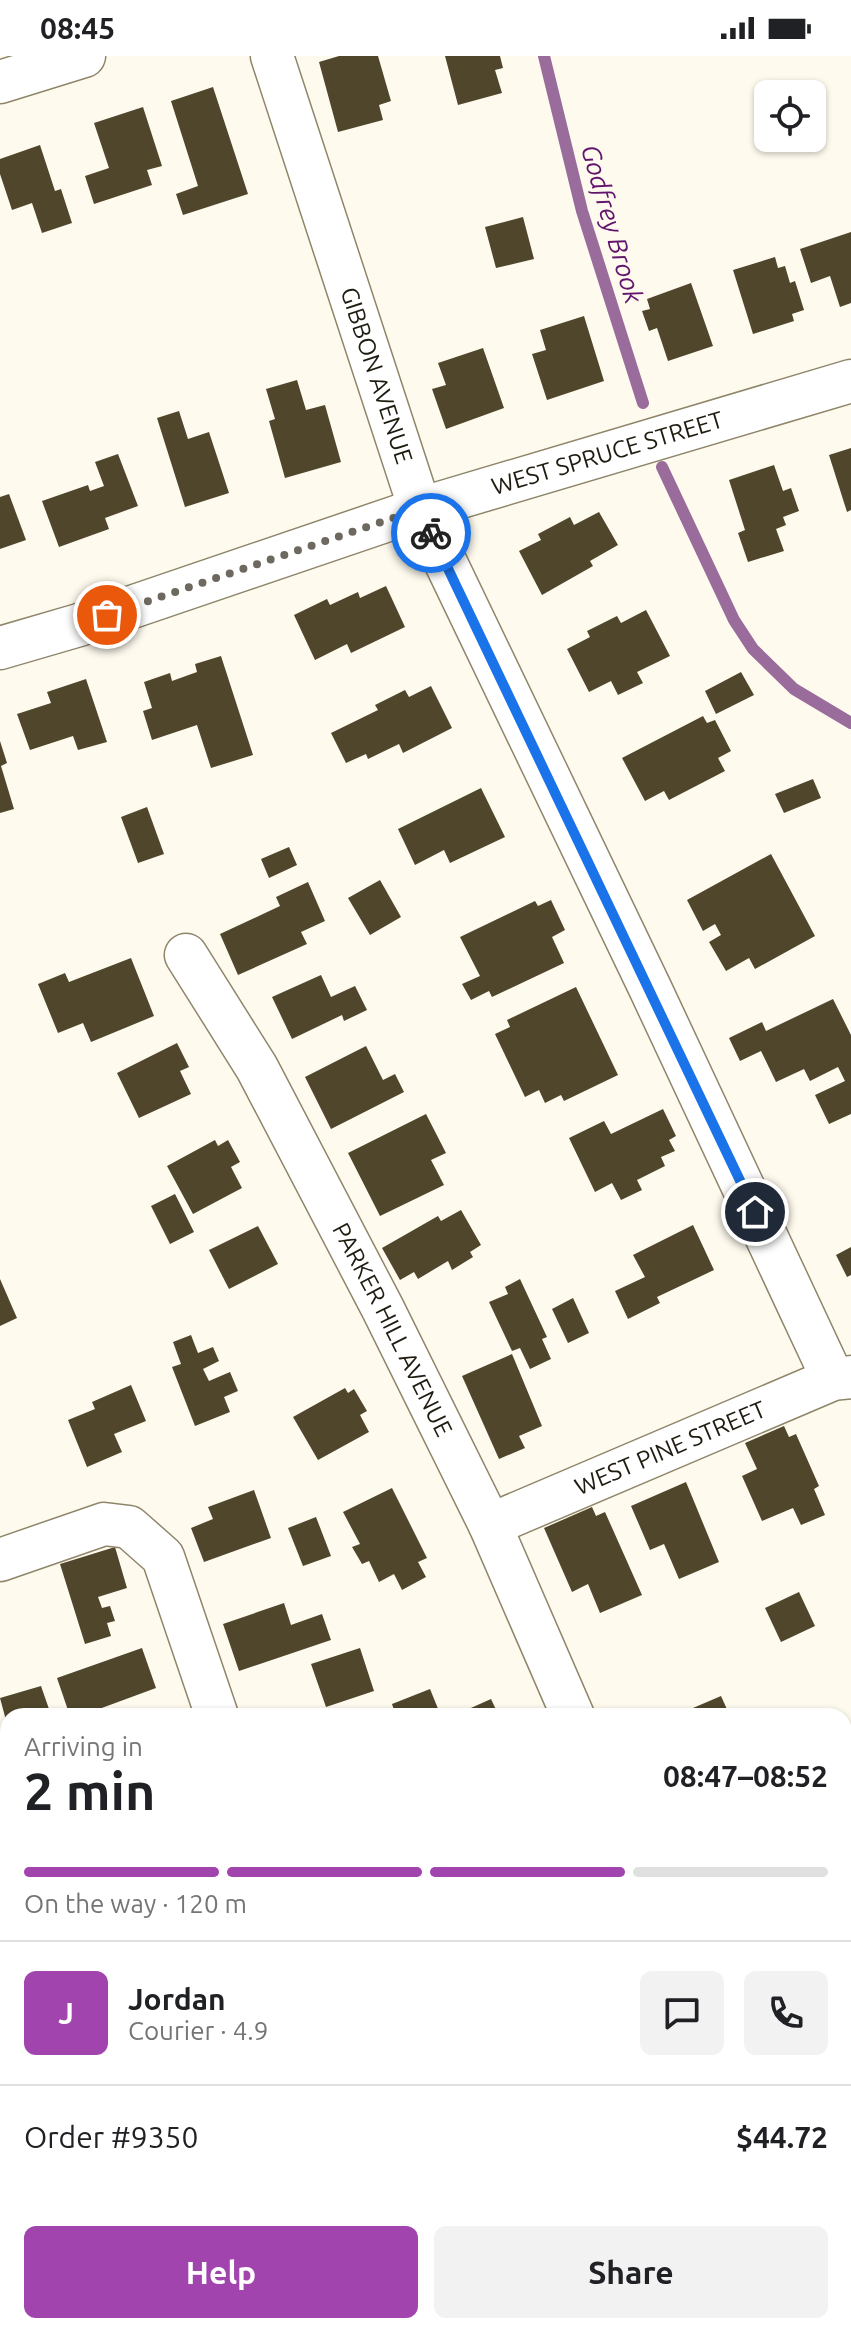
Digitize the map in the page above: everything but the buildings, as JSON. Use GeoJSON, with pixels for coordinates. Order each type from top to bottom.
{"type":"FeatureCollection","features":[{"type":"Feature","properties":{"kind":"street"},"geometry":{"type":"LineString","coordinates":[[0,82],[84,56]]}},
{"type":"Feature","properties":{"kind":"street","name":"GIBBON AVENUE"},"geometry":{"type":"LineString","coordinates":[[272,56],[420,509],[842,1378]]}},
{"type":"Feature","properties":{"kind":"street","name":"WEST SPRUCE STREET"},"geometry":{"type":"LineString","coordinates":[[0,648],[79,625],[420,509],[851,381]]}},
{"type":"Feature","properties":{"kind":"street","name":"PARKER HILL AVENUE"},"geometry":{"type":"LineString","coordinates":[[186,955],[257,1068],[383,1309],[490,1525],[570,1708]]}},
{"type":"Feature","properties":{"kind":"street","name":"WEST PINE STREET"},"geometry":{"type":"LineString","coordinates":[[490,1525],[842,1378]]}},
{"type":"Feature","properties":{"kind":"street"},"geometry":{"type":"LineString","coordinates":[[0,1560],[104,1524],[129,1527],[163,1557],[214,1708]]}},
{"type":"Feature","properties":{"kind":"waterway","name":"Godfrey Brook"},"geometry":{"type":"LineString","coordinates":[[544,56],[582,211],[643,403]]}},
{"type":"Feature","properties":{"kind":"waterway","name":"Godfrey Brook"},"geometry":{"type":"LineString","coordinates":[[662,467],[734,620],[753,649],[794,689],[851,723]]}},
{"type":"Feature","properties":{"kind":"way so far"},"geometry":{"type":"LineString","coordinates":[[107,615],[420,509],[431,533]]}},
{"type":"Feature","properties":{"kind":"route"},"geometry":{"type":"LineString","coordinates":[[431,533],[755,1212]]}}]}
